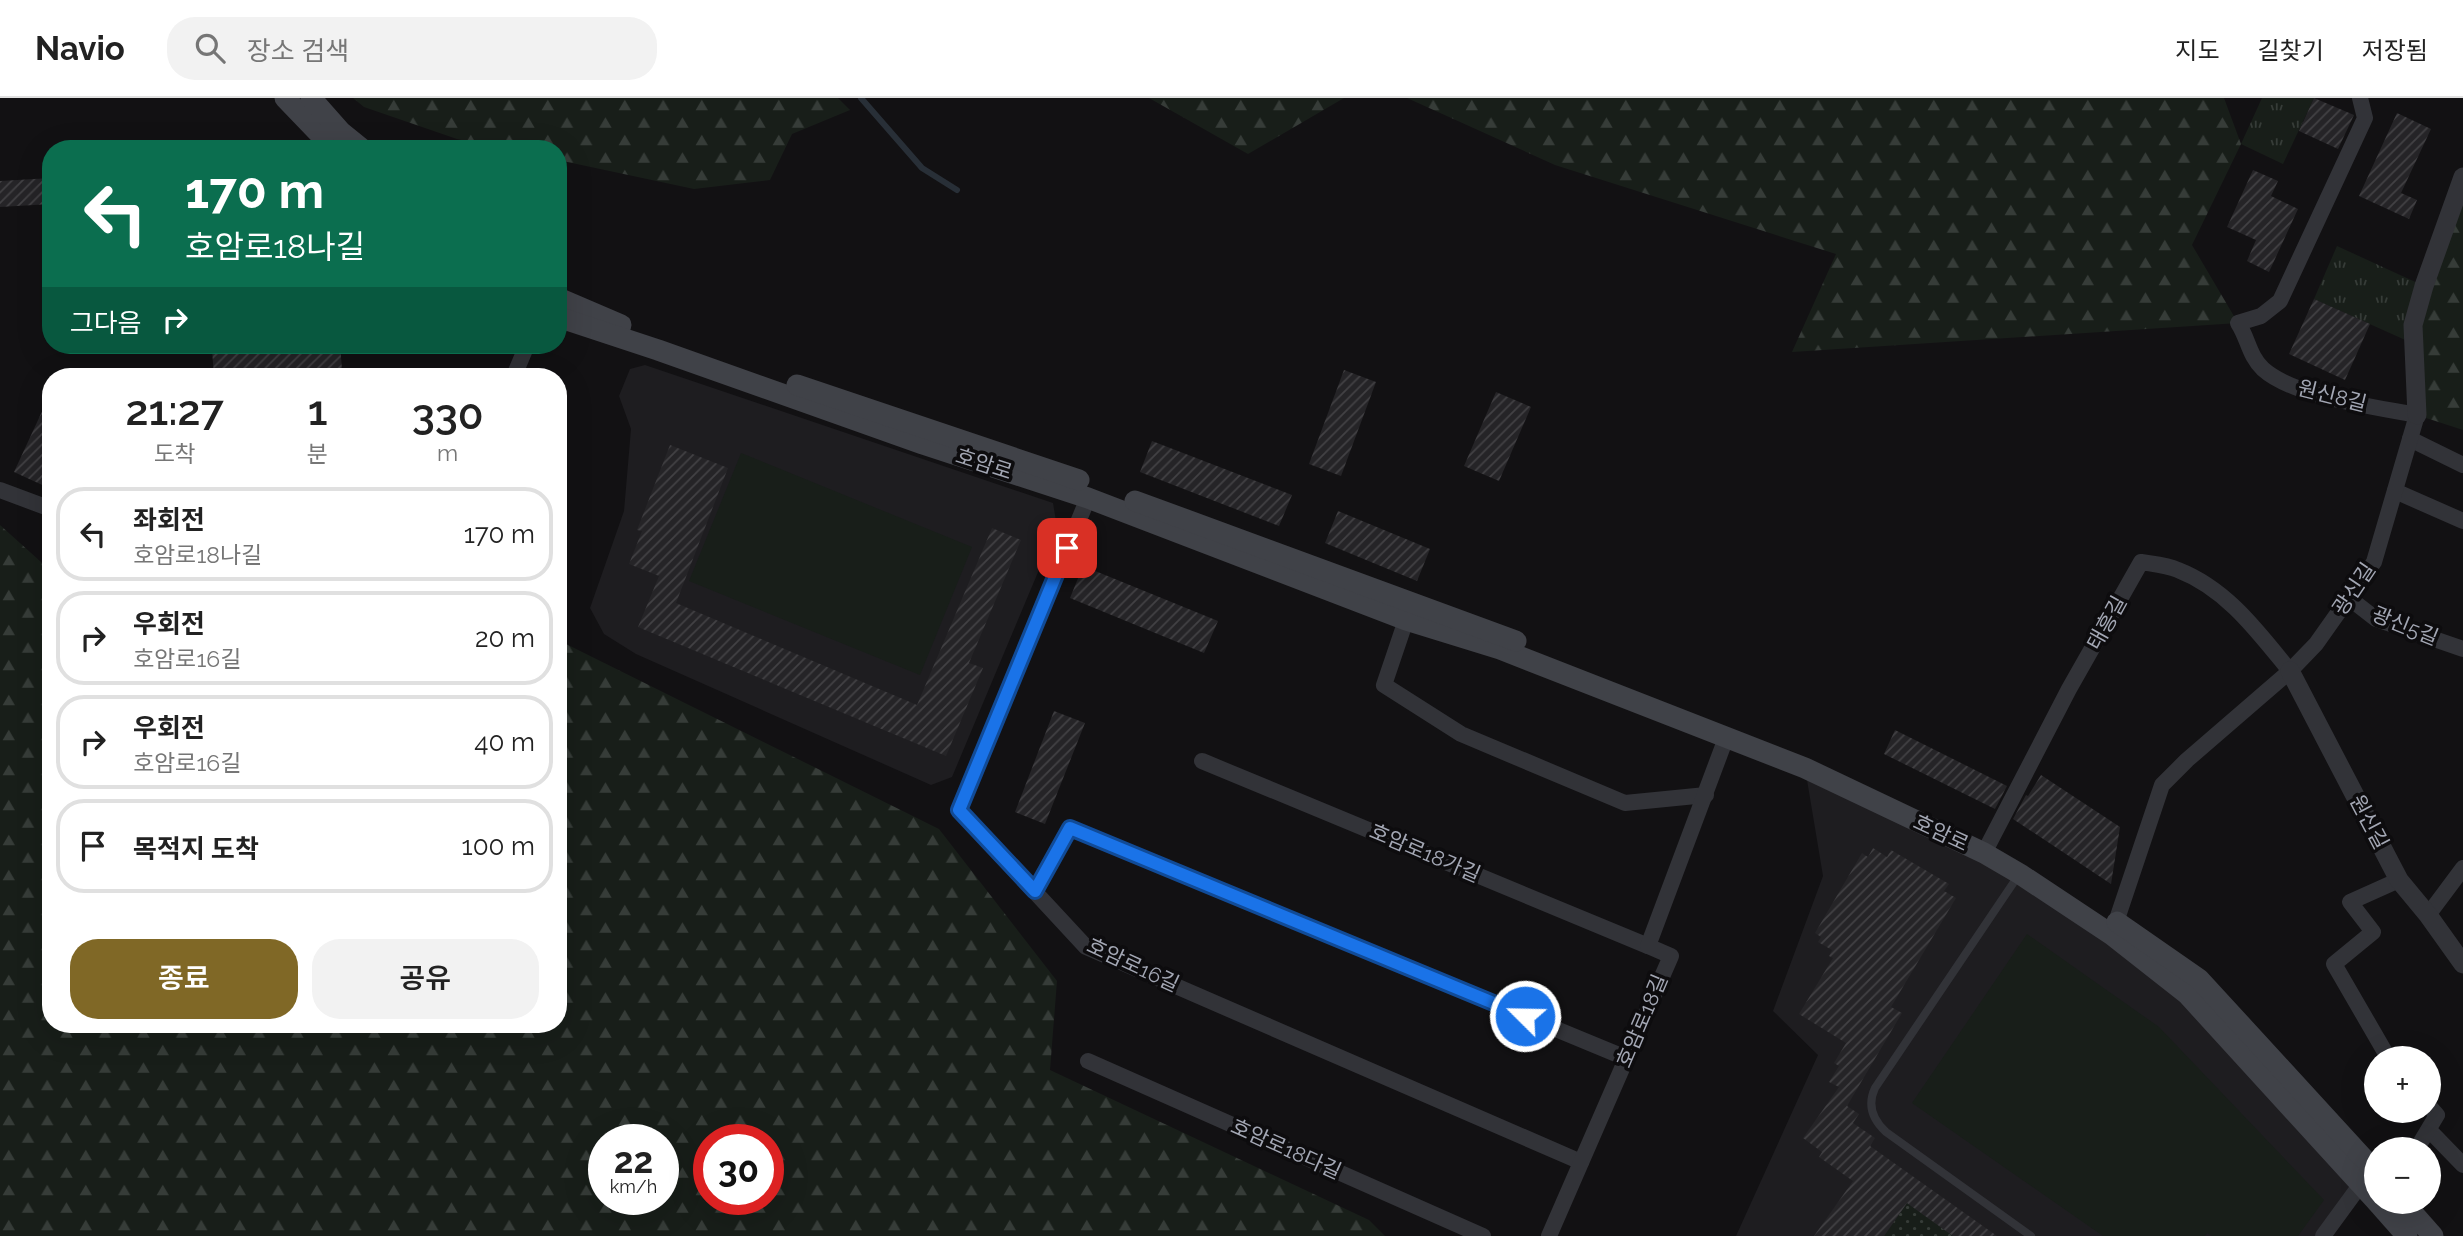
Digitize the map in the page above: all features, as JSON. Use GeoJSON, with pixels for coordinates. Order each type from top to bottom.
{"type":"FeatureCollection","features":[{"type":"Feature","properties":{"kind":"main road"},"geometry":{"type":"LineString","coordinates":[[285,98],[325,140]]}},
{"type":"Feature","properties":{"kind":"main road"},"geometry":{"type":"LineString","coordinates":[[311,98],[351,140]]}},
{"type":"Feature","properties":{"kind":"main road"},"geometry":{"type":"LineString","coordinates":[[567,302],[634,330],[1038,466],[1456,617],[1808,756],[1986,849],[2114,928]]}},
{"type":"Feature","properties":{"kind":"main road","name":"호암로"},"geometry":{"type":"LineString","coordinates":[[567,320],[923,444],[1088,498],[1406,620],[1500,649],[1805,768],[1986,849],[2020,874],[2114,928],[2187,994],[2364,1173]]}},
{"type":"Feature","properties":{"kind":"main road","name":"호암로"},"geometry":{"type":"LineString","coordinates":[[2388,1214],[2407,1236]]}},
{"type":"Feature","properties":{"kind":"main road"},"geometry":{"type":"LineString","coordinates":[[2414,1214],[2433,1236]]}},
{"type":"Feature","properties":{"kind":"street","name":"원신8길"},"geometry":{"type":"LineString","coordinates":[[2360,98],[2365,118],[2280,301],[2261,316],[2238,323],[2246,334],[2253,358],[2264,370],[2291,387],[2417,415]]}},
{"type":"Feature","properties":{"kind":"street","name":"광신길"},"geometry":{"type":"LineString","coordinates":[[2114,928],[2162,785],[2290,671],[2316,644],[2374,562],[2417,415],[2413,325],[2463,177]]}},
{"type":"Feature","properties":{"kind":"street"},"geometry":{"type":"LineString","coordinates":[[2410,439],[2463,465]]}},
{"type":"Feature","properties":{"kind":"street"},"geometry":{"type":"LineString","coordinates":[[0,491],[42,506]]}},
{"type":"Feature","properties":{"kind":"street"},"geometry":{"type":"LineString","coordinates":[[2395,491],[2463,521]]}},
{"type":"Feature","properties":{"kind":"street","name":"호암로16길"},"geometry":{"type":"LineString","coordinates":[[1088,498],[959,810],[1086,947],[1581,1162]]}},
{"type":"Feature","properties":{"kind":"street","name":"태흥길"},"geometry":{"type":"LineString","coordinates":[[1986,849],[2069,689],[2141,562],[2177,569],[2211,587],[2242,612],[2290,671]]}},
{"type":"Feature","properties":{"kind":"street","name":"광신5길"},"geometry":{"type":"LineString","coordinates":[[2349,598],[2376,619],[2463,649]]}},
{"type":"Feature","properties":{"kind":"street"},"geometry":{"type":"LineString","coordinates":[[1406,620],[1384,685],[1461,734],[1625,803],[1706,795]]}},
{"type":"Feature","properties":{"kind":"street","name":"원신길"},"geometry":{"type":"LineString","coordinates":[[2290,671],[2399,880],[2463,964]]}},
{"type":"Feature","properties":{"kind":"street","name":"호암로18길"},"geometry":{"type":"LineString","coordinates":[[1549,1236],[1671,956],[1648,946],[1726,738]]}},
{"type":"Feature","properties":{"kind":"street","name":"호암로18가길"},"geometry":{"type":"LineString","coordinates":[[1202,761],[1648,946]]}},
{"type":"Feature","properties":{"kind":"street"},"geometry":{"type":"LineString","coordinates":[[1035,891],[1070,828],[1626,1058]]}},
{"type":"Feature","properties":{"kind":"street"},"geometry":{"type":"LineString","coordinates":[[2428,915],[2463,868]]}},
{"type":"Feature","properties":{"kind":"street"},"geometry":{"type":"LineString","coordinates":[[2381,1046],[2334,964],[2373,932],[2350,902],[2399,880]]}},
{"type":"Feature","properties":{"kind":"street","name":"호암로18다길"},"geometry":{"type":"LineString","coordinates":[[1088,1061],[1483,1236]]}},
{"type":"Feature","properties":{"kind":"street"},"geometry":{"type":"LineString","coordinates":[[2425,1137],[2433,1123]]}},
{"type":"Feature","properties":{"kind":"street"},"geometry":{"type":"LineString","coordinates":[[2430,1130],[2463,1165]]}},
{"type":"Feature","properties":{"kind":"street"},"geometry":{"type":"LineString","coordinates":[[2323,1236],[2364,1184]]}},
{"type":"Feature","properties":{"kind":"lane"},"geometry":{"type":"LineString","coordinates":[[2020,874],[1874,1088],[1871,1100],[1874,1118],[1886,1132],[2031,1236]]}},
{"type":"Feature","properties":{"kind":"shaded area"},"geometry":{"type":"Polygon","coordinates":[[[645,365],[1053,503],[1057,527],[952,777],[931,785],[636,654],[604,634],[590,608],[624,511],[631,429],[619,396],[630,369],[645,365]]]}},
{"type":"Feature","properties":{"kind":"shaded area"},"geometry":{"type":"Polygon","coordinates":[[[1805,768],[1984,853],[2187,994],[2361,1184],[2323,1236],[1736,1236],[1818,1055],[1773,1011],[1823,876],[1805,768]]]}},
{"type":"Feature","properties":{"kind":"green space"},"geometry":{"type":"Polygon","coordinates":[[[353,98],[838,98],[850,110],[792,134],[770,180],[694,189],[567,162],[567,140],[462,140],[364,107],[353,98]]]}},
{"type":"Feature","properties":{"kind":"green space"},"geometry":{"type":"Polygon","coordinates":[[[1149,98],[1344,98],[1248,154],[1149,98]]]}},
{"type":"Feature","properties":{"kind":"green space"},"geometry":{"type":"Polygon","coordinates":[[[1407,98],[2224,98],[2241,144],[2192,245],[2238,323],[1792,352],[1836,254],[1555,165],[1407,98]]]}},
{"type":"Feature","properties":{"kind":"green space"},"geometry":{"type":"Polygon","coordinates":[[[2262,98],[2314,98],[2283,164],[2241,144],[2262,98]]]}},
{"type":"Feature","properties":{"kind":"green space"},"geometry":{"type":"Polygon","coordinates":[[[2463,177],[2463,430],[2417,415],[2412,343],[2463,177]]]}},
{"type":"Feature","properties":{"kind":"green space"},"geometry":{"type":"Polygon","coordinates":[[[2337,246],[2424,286],[2412,343],[2314,299],[2337,246]]]}},
{"type":"Feature","properties":{"kind":"green space"},"geometry":{"type":"Polygon","coordinates":[[[741,453],[972,547],[920,675],[689,581],[741,453]]]}},
{"type":"Feature","properties":{"kind":"green space"},"geometry":{"type":"Polygon","coordinates":[[[0,525],[42,563],[42,1033],[567,1033],[567,644],[939,829],[1057,981],[1050,1070],[1369,1220],[1385,1236],[0,1236],[0,525]]]}},
{"type":"Feature","properties":{"kind":"green space"},"geometry":{"type":"Polygon","coordinates":[[[2027,934],[2159,1027],[2324,1200],[2298,1236],[2212,1236],[2207,1233],[2205,1236],[2103,1236],[1912,1103],[2027,934]]]}},
{"type":"Feature","properties":{"kind":"green space"},"geometry":{"type":"Polygon","coordinates":[[[1907,1203],[1953,1236],[1884,1236],[1907,1203]]]}},
{"type":"Feature","properties":{"kind":"building"},"geometry":{"type":"Polygon","coordinates":[[[2314,98],[2354,115],[2338,149],[2299,131],[2314,98]]]}},
{"type":"Feature","properties":{"kind":"building"},"geometry":{"type":"Polygon","coordinates":[[[2397,113],[2431,129],[2401,193],[2417,200],[2409,219],[2359,196],[2397,113]]]}},
{"type":"Feature","properties":{"kind":"building"},"geometry":{"type":"Polygon","coordinates":[[[2253,170],[2278,181],[2271,196],[2298,209],[2269,272],[2247,261],[2256,240],[2227,227],[2253,170]]]}},
{"type":"Feature","properties":{"kind":"building"},"geometry":{"type":"Polygon","coordinates":[[[42,179],[42,205],[0,207],[0,181],[42,179]]]}},
{"type":"Feature","properties":{"kind":"building"},"geometry":{"type":"Polygon","coordinates":[[[2314,299],[2370,324],[2345,380],[2289,354],[2314,299]]]}},
{"type":"Feature","properties":{"kind":"building"},"geometry":{"type":"Polygon","coordinates":[[[212,354],[341,354],[342,368],[213,368],[212,354]]]}},
{"type":"Feature","properties":{"kind":"building"},"geometry":{"type":"Polygon","coordinates":[[[1344,370],[1376,382],[1341,476],[1309,464],[1344,370]]]}},
{"type":"Feature","properties":{"kind":"building"},"geometry":{"type":"Polygon","coordinates":[[[1496,392],[1531,407],[1499,481],[1464,466],[1496,392]]]}},
{"type":"Feature","properties":{"kind":"building"},"geometry":{"type":"Polygon","coordinates":[[[42,411],[42,485],[14,472],[42,411]]]}},
{"type":"Feature","properties":{"kind":"building"},"geometry":{"type":"Polygon","coordinates":[[[1152,441],[1292,495],[1279,526],[1140,472],[1152,441]]]}},
{"type":"Feature","properties":{"kind":"building"},"geometry":{"type":"Polygon","coordinates":[[[670,445],[728,468],[676,603],[917,705],[992,528],[1021,540],[969,663],[983,668],[946,756],[638,627],[659,576],[629,564],[642,531],[637,530],[670,445]]]}},
{"type":"Feature","properties":{"kind":"building"},"geometry":{"type":"Polygon","coordinates":[[[1338,511],[1430,549],[1417,581],[1325,543],[1338,511]]]}},
{"type":"Feature","properties":{"kind":"building"},"geometry":{"type":"Polygon","coordinates":[[[1083,566],[1218,621],[1204,653],[1070,598],[1083,566]]]}},
{"type":"Feature","properties":{"kind":"building"},"geometry":{"type":"Polygon","coordinates":[[[1054,711],[1085,723],[1045,824],[1015,812],[1054,711]]]}},
{"type":"Feature","properties":{"kind":"building"},"geometry":{"type":"Polygon","coordinates":[[[1895,730],[2007,786],[1995,809],[1884,754],[1895,730]]]}},
{"type":"Feature","properties":{"kind":"building"},"geometry":{"type":"Polygon","coordinates":[[[2041,775],[2120,827],[2111,884],[2013,819],[2041,775]]]}},
{"type":"Feature","properties":{"kind":"building"},"geometry":{"type":"Polygon","coordinates":[[[1873,848],[1887,857],[1891,850],[1949,884],[1944,891],[1956,898],[1891,1007],[1902,1013],[1847,1106],[1859,1114],[1853,1123],[1875,1138],[1870,1146],[1997,1236],[1953,1236],[1907,1203],[1884,1236],[1814,1236],[1853,1181],[1819,1157],[1822,1152],[1803,1138],[1839,1087],[1829,1082],[1839,1066],[1834,1063],[1846,1043],[1799,1014],[1833,958],[1829,956],[1832,950],[1818,942],[1821,937],[1815,933],[1862,853],[1868,857],[1873,848]]]}},
{"type":"Feature","properties":{"kind":"waterway"},"geometry":{"type":"LineString","coordinates":[[861,98],[922,168],[957,190]]}},
{"type":"Feature","properties":{"kind":"route"},"geometry":{"type":"LineString","coordinates":[[1067,548],[959,810],[1035,891],[1070,828],[1525,1016]]}}]}
